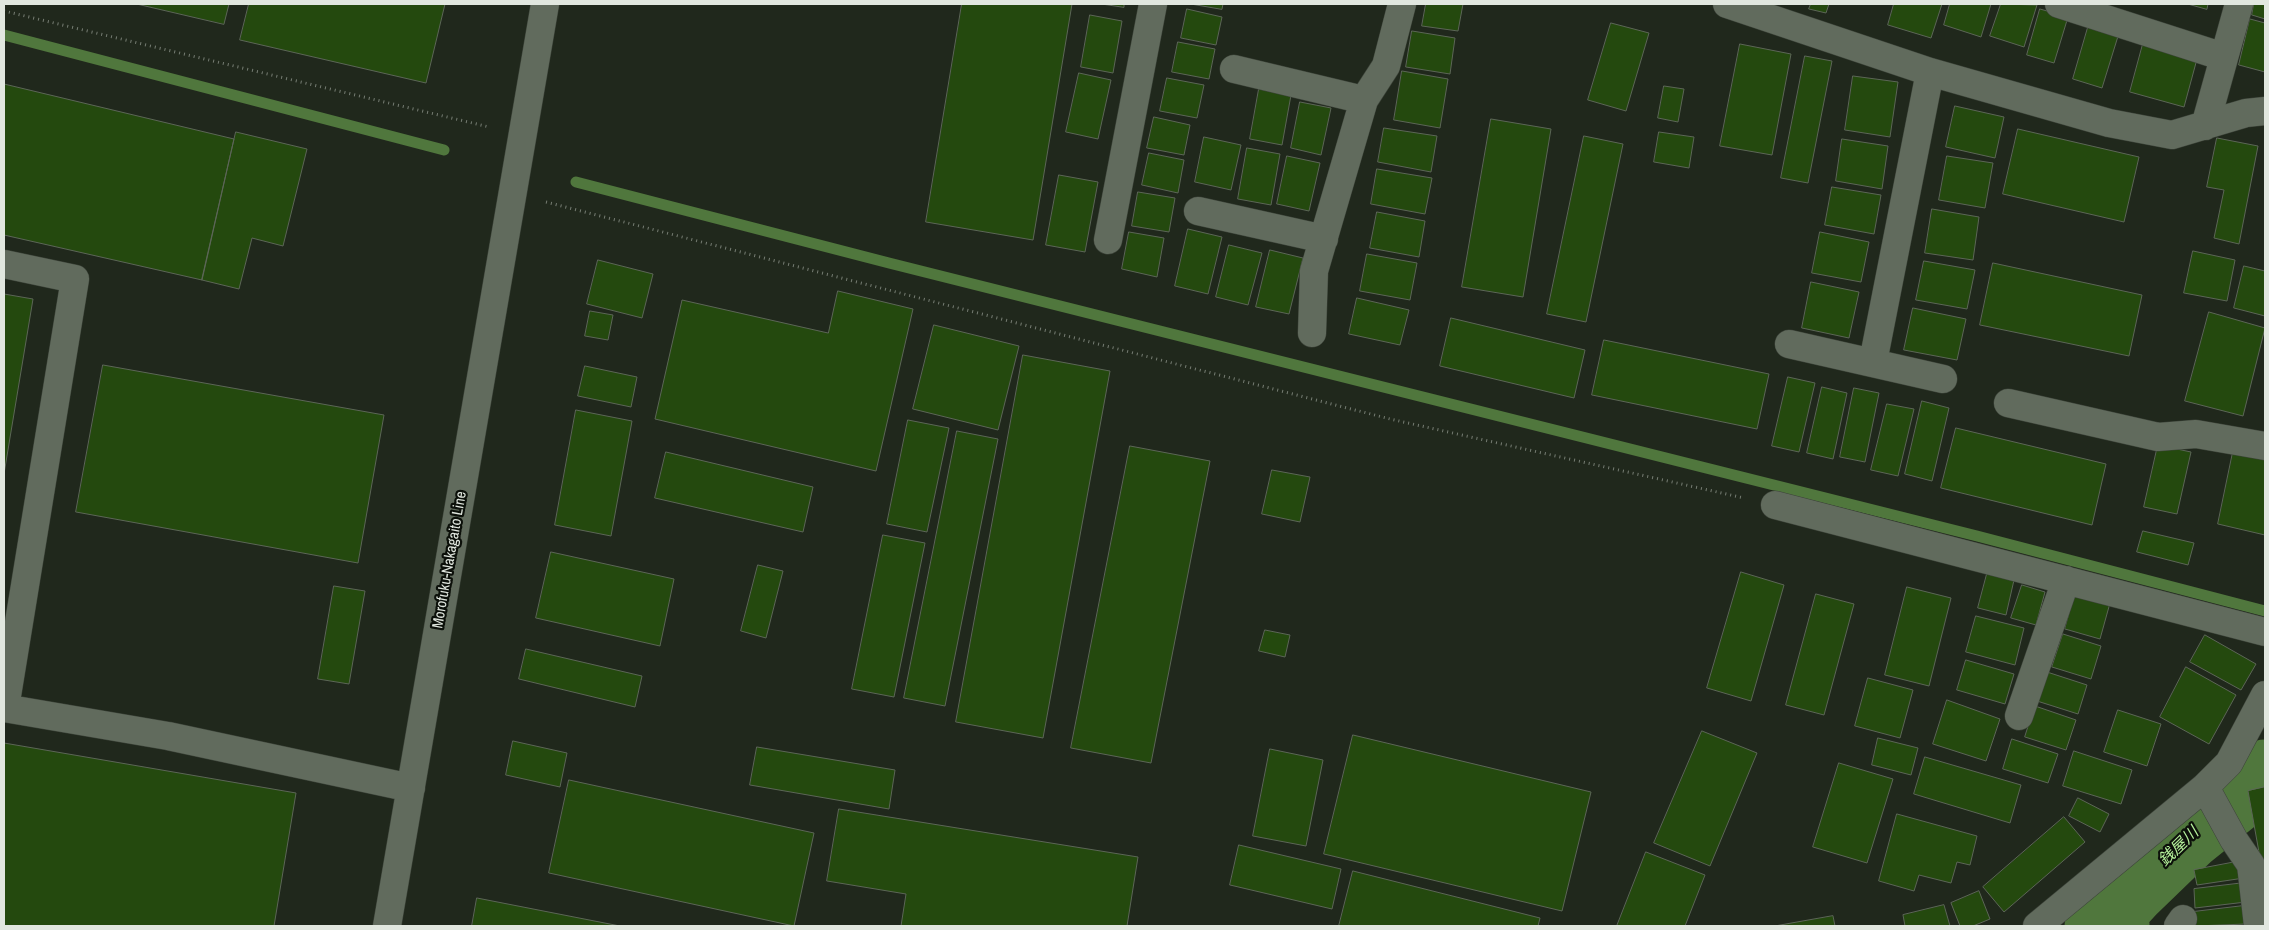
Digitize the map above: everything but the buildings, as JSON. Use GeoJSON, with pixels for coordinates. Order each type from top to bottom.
{"type":"FeatureCollection","features":[{"type":"Feature","properties":{"kind":"street","name":"Morofuku-Nakagaito Line"},"geometry":{"type":"LineString","coordinates":[[387,926],[545,4]]}},
{"type":"Feature","properties":{"kind":"street"},"geometry":{"type":"LineString","coordinates":[[1108,240],[1153,4]]}},
{"type":"Feature","properties":{"kind":"street"},"geometry":{"type":"LineString","coordinates":[[1312,333],[1314,271],[1364,100],[1386,66],[1402,4]]}},
{"type":"Feature","properties":{"kind":"street"},"geometry":{"type":"LineString","coordinates":[[1727,4],[1763,9],[1930,72],[2109,123],[2172,135],[2246,113],[2265,111]]}},
{"type":"Feature","properties":{"kind":"street"},"geometry":{"type":"LineString","coordinates":[[2059,4],[2224,57]]}},
{"type":"Feature","properties":{"kind":"street"},"geometry":{"type":"LineString","coordinates":[[2205,126],[2239,4]]}},
{"type":"Feature","properties":{"kind":"street"},"geometry":{"type":"LineString","coordinates":[[1234,69],[1364,100]]}},
{"type":"Feature","properties":{"kind":"street"},"geometry":{"type":"LineString","coordinates":[[1873,362],[1930,72]]}},
{"type":"Feature","properties":{"kind":"street"},"geometry":{"type":"LineString","coordinates":[[1198,211],[1324,239]]}},
{"type":"Feature","properties":{"kind":"street"},"geometry":{"type":"LineString","coordinates":[[4,264],[75,279],[5,708],[168,736],[411,788]]}},
{"type":"Feature","properties":{"kind":"street"},"geometry":{"type":"LineString","coordinates":[[1789,344],[1943,379]]}},
{"type":"Feature","properties":{"kind":"street"},"geometry":{"type":"LineString","coordinates":[[2008,403],[2158,437],[2196,434],[2265,446]]}},
{"type":"Feature","properties":{"kind":"street"},"geometry":{"type":"LineString","coordinates":[[1775,505],[2265,632]]}},
{"type":"Feature","properties":{"kind":"street"},"geometry":{"type":"LineString","coordinates":[[2019,716],[2066,580]]}},
{"type":"Feature","properties":{"kind":"street"},"geometry":{"type":"LineString","coordinates":[[2037,926],[2205,786],[2229,763],[2265,695]]}},
{"type":"Feature","properties":{"kind":"street"},"geometry":{"type":"LineString","coordinates":[[2205,786],[2234,840],[2251,865],[2258,926]]}},
{"type":"Feature","properties":{"kind":"path"},"geometry":{"type":"LineString","coordinates":[[4,11],[498,129]]}},
{"type":"Feature","properties":{"kind":"path"},"geometry":{"type":"LineString","coordinates":[[512,193],[1390,419],[1775,505]]}},
{"type":"Feature","properties":{"kind":"waterway"},"geometry":{"type":"LineString","coordinates":[[4,35],[444,150]]}},
{"type":"Feature","properties":{"kind":"waterway"},"geometry":{"type":"LineString","coordinates":[[576,182],[889,263],[1977,536],[2265,611]]}},
{"type":"Feature","properties":{"kind":"waterway","name":"銭屋川"},"geometry":{"type":"LineString","coordinates":[[2099,926],[2131,891],[2189,835],[2265,774]]}},
{"type":"Feature","properties":{"kind":"waterway"},"geometry":{"type":"LineString","coordinates":[[2131,891],[2144,924],[2143,926]]}}]}
